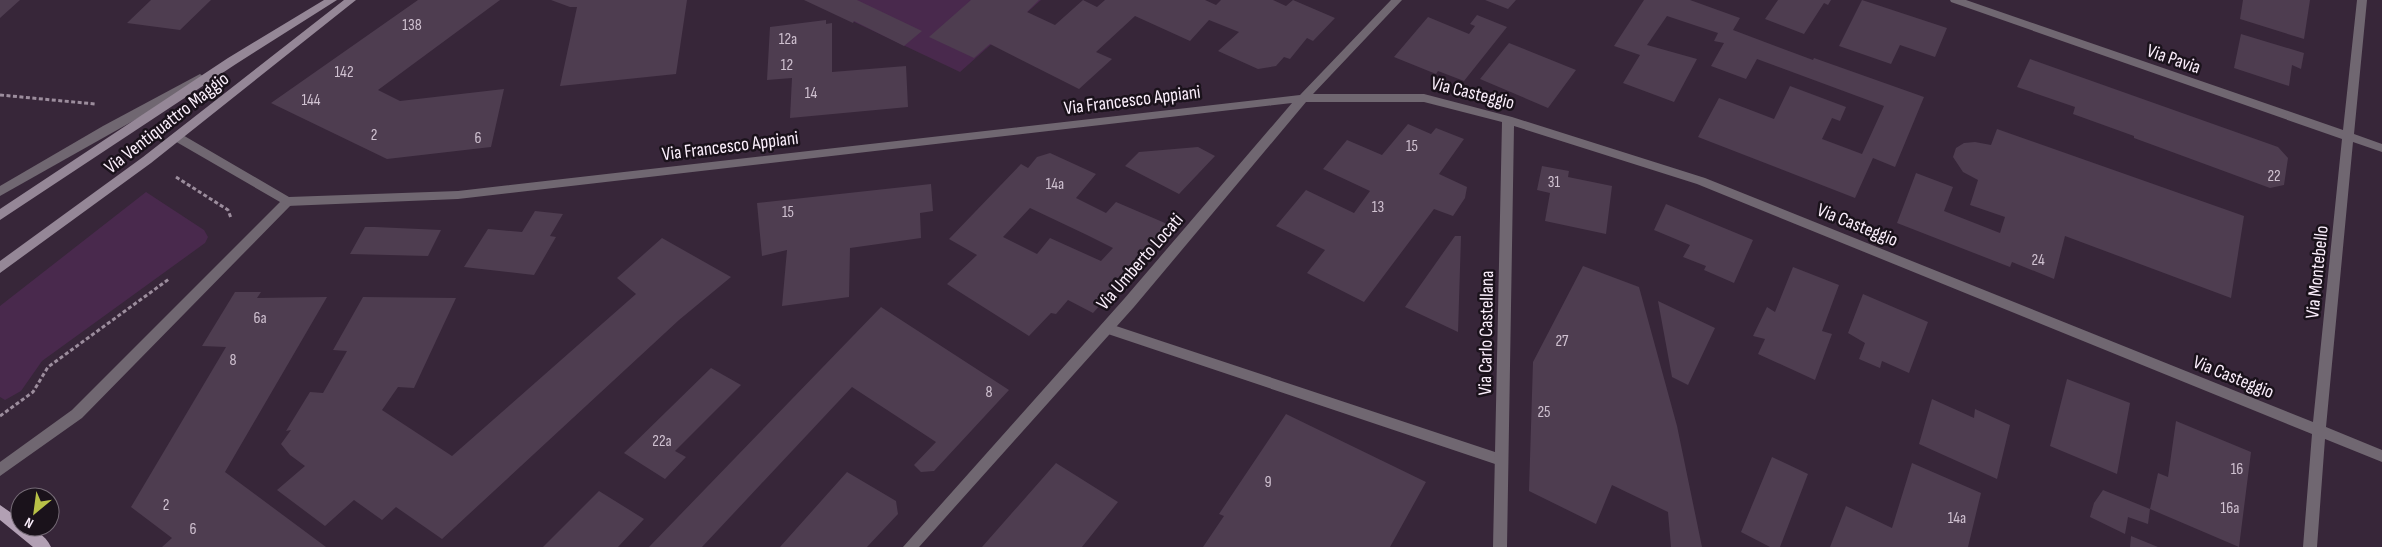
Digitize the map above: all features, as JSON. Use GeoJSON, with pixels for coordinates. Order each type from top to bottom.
{"type":"FeatureCollection","features":[{"type":"Feature","properties":{"kind":"main road","name":"Via Ventiquattro Maggio"},"geometry":{"type":"LineString","coordinates":[[0,215],[232,60],[332,0]]}},
{"type":"Feature","properties":{"kind":"main road","name":"Via Ventiquattro Maggio"},"geometry":{"type":"LineString","coordinates":[[0,268],[177,137],[351,0]]}},
{"type":"Feature","properties":{"kind":"main road"},"geometry":{"type":"LineString","coordinates":[[0,511],[44,547]]}},
{"type":"Feature","properties":{"kind":"street","name":"Via Umberto Locati"},"geometry":{"type":"LineString","coordinates":[[910,547],[1107,328],[1303,98],[1397,0]]}},
{"type":"Feature","properties":{"kind":"street","name":"Via Pavia"},"geometry":{"type":"LineString","coordinates":[[1955,0],[2382,148]]}},
{"type":"Feature","properties":{"kind":"street","name":"Via Montebello"},"geometry":{"type":"LineString","coordinates":[[2310,547],[2319,430],[2362,0]]}},
{"type":"Feature","properties":{"kind":"street"},"geometry":{"type":"LineString","coordinates":[[0,192],[107,129],[232,60]]}},
{"type":"Feature","properties":{"kind":"street","name":"Via Casteggio"},"geometry":{"type":"LineString","coordinates":[[1303,98],[1424,98],[1508,120],[1701,181],[2382,456]]}},
{"type":"Feature","properties":{"kind":"street","name":"Via Francesco Appiani"},"geometry":{"type":"LineString","coordinates":[[287,202],[458,195],[1303,98]]}},
{"type":"Feature","properties":{"kind":"street","name":"Via Carlo Castellana"},"geometry":{"type":"LineString","coordinates":[[1500,547],[1508,120]]}},
{"type":"Feature","properties":{"kind":"street"},"geometry":{"type":"LineString","coordinates":[[0,470],[77,414],[287,202],[177,137]]}},
{"type":"Feature","properties":{"kind":"street"},"geometry":{"type":"LineString","coordinates":[[1107,328],[1501,460]]}},
{"type":"Feature","properties":{"kind":"path"},"geometry":{"type":"LineString","coordinates":[[0,95],[102,105]]}},
{"type":"Feature","properties":{"kind":"path"},"geometry":{"type":"LineString","coordinates":[[176,177],[228,210],[231,213],[231,226]]}},
{"type":"Feature","properties":{"kind":"path"},"geometry":{"type":"LineString","coordinates":[[0,416],[33,392],[48,366],[171,278]]}},
{"type":"Feature","properties":{"kind":"shaded area"},"geometry":{"type":"Polygon","coordinates":[[[808,0],[1041,0],[960,72],[808,0]]]}},
{"type":"Feature","properties":{"kind":"shaded area"},"geometry":{"type":"Polygon","coordinates":[[[146,192],[204,230],[208,237],[205,243],[42,361],[21,391],[5,400],[0,397],[0,306],[146,192]]]}},
{"type":"Feature","properties":{"kind":"building"},"geometry":{"type":"Polygon","coordinates":[[[0,0],[20,0],[0,18],[0,0]]]}},
{"type":"Feature","properties":{"kind":"building"},"geometry":{"type":"Polygon","coordinates":[[[151,0],[211,0],[180,30],[127,23],[151,0]]]}},
{"type":"Feature","properties":{"kind":"building"},"geometry":{"type":"Polygon","coordinates":[[[418,0],[500,0],[378,90],[400,101],[504,89],[491,147],[387,159],[271,103],[418,0]]]}},
{"type":"Feature","properties":{"kind":"building"},"geometry":{"type":"Polygon","coordinates":[[[551,0],[687,0],[676,74],[560,86],[577,7],[570,7],[551,0]]]}},
{"type":"Feature","properties":{"kind":"building"},"geometry":{"type":"Polygon","coordinates":[[[804,0],[857,0],[922,31],[904,46],[854,21],[853,23],[804,0]]]}},
{"type":"Feature","properties":{"kind":"building"},"geometry":{"type":"Polygon","coordinates":[[[971,0],[1039,0],[1027,12],[1055,25],[1083,0],[1097,7],[1105,0],[1205,0],[1216,5],[1221,0],[1273,0],[1286,6],[1293,0],[1335,18],[1313,41],[1307,38],[1290,59],[1284,57],[1276,66],[1258,69],[1218,51],[1239,32],[1209,20],[1190,41],[1135,16],[1096,52],[1112,59],[1079,89],[990,44],[974,58],[929,37],[971,0]]]}},
{"type":"Feature","properties":{"kind":"building"},"geometry":{"type":"Polygon","coordinates":[[[1485,0],[1516,0],[1508,9],[1485,0]]]}},
{"type":"Feature","properties":{"kind":"building"},"geometry":{"type":"Polygon","coordinates":[[[1644,0],[1690,0],[1740,18],[1733,30],[1813,60],[1814,58],[1924,97],[1895,167],[1873,158],[1855,198],[1698,137],[1719,98],[1774,119],[1790,86],[1846,107],[1840,121],[1832,118],[1822,139],[1862,154],[1884,106],[1757,59],[1746,79],[1711,66],[1724,43],[1714,41],[1718,33],[1667,16],[1647,45],[1697,59],[1674,102],[1623,83],[1640,55],[1614,46],[1644,0]]]}},
{"type":"Feature","properties":{"kind":"building"},"geometry":{"type":"Polygon","coordinates":[[[1778,0],[1831,0],[1828,5],[1824,3],[1804,34],[1765,19],[1778,0]]]}},
{"type":"Feature","properties":{"kind":"building"},"geometry":{"type":"Polygon","coordinates":[[[1862,0],[1947,28],[1935,57],[1900,45],[1891,64],[1839,46],[1862,0]]]}},
{"type":"Feature","properties":{"kind":"building"},"geometry":{"type":"Polygon","coordinates":[[[2243,0],[2310,0],[2304,39],[2240,19],[2243,0]]]}},
{"type":"Feature","properties":{"kind":"building"},"geometry":{"type":"Polygon","coordinates":[[[1477,15],[1507,27],[1464,81],[1438,71],[1436,74],[1394,57],[1428,17],[1469,34],[1475,26],[1470,24],[1477,15]]]}},
{"type":"Feature","properties":{"kind":"building"},"geometry":{"type":"Polygon","coordinates":[[[826,20],[826,24],[832,23],[832,72],[906,66],[908,107],[790,118],[792,78],[767,80],[770,27],[826,20]]]}},
{"type":"Feature","properties":{"kind":"building"},"geometry":{"type":"Polygon","coordinates":[[[2241,34],[2304,53],[2301,69],[2292,65],[2289,86],[2234,68],[2241,34]]]}},
{"type":"Feature","properties":{"kind":"building"},"geometry":{"type":"Polygon","coordinates":[[[1509,43],[1576,70],[1548,108],[1480,79],[1509,43]]]}},
{"type":"Feature","properties":{"kind":"building"},"geometry":{"type":"Polygon","coordinates":[[[2030,59],[2278,147],[2288,158],[2284,185],[2270,188],[2073,114],[2075,107],[2017,87],[2030,59]]]}},
{"type":"Feature","properties":{"kind":"building"},"geometry":{"type":"Polygon","coordinates":[[[1408,124],[1431,134],[1436,128],[1464,139],[1439,174],[1467,187],[1465,198],[1453,216],[1434,209],[1364,302],[1307,273],[1325,250],[1276,226],[1306,190],[1354,213],[1370,191],[1323,169],[1347,140],[1382,155],[1408,124]]]}},
{"type":"Feature","properties":{"kind":"building"},"geometry":{"type":"Polygon","coordinates":[[[1997,129],[2244,216],[2231,298],[2065,236],[2054,279],[2012,262],[2010,267],[1897,223],[1916,173],[1953,187],[1944,211],[2000,233],[2005,217],[1970,205],[1978,180],[1963,172],[1953,157],[1956,148],[1964,143],[1975,142],[1991,145],[1997,129]]]}},
{"type":"Feature","properties":{"kind":"building"},"geometry":{"type":"Polygon","coordinates":[[[1198,147],[1215,156],[1179,194],[1125,166],[1139,152],[1198,147]]]}},
{"type":"Feature","properties":{"kind":"building"},"geometry":{"type":"Polygon","coordinates":[[[1050,153],[1096,174],[1076,198],[1106,213],[1116,202],[1172,226],[1093,313],[1068,300],[1056,314],[1051,313],[1029,336],[947,284],[977,255],[949,239],[1021,164],[1028,168],[1037,157],[1050,153]],[[1030,208],[1003,237],[1037,254],[1050,238],[1101,261],[1113,248],[1030,208]]]}},
{"type":"Feature","properties":{"kind":"building"},"geometry":{"type":"Polygon","coordinates":[[[1542,166],[1569,171],[1568,177],[1612,186],[1606,234],[1545,221],[1550,193],[1537,190],[1542,166]]]}},
{"type":"Feature","properties":{"kind":"building"},"geometry":{"type":"Polygon","coordinates":[[[931,184],[933,211],[920,213],[921,238],[850,248],[849,297],[782,306],[787,250],[762,256],[757,203],[931,184]]]}},
{"type":"Feature","properties":{"kind":"building"},"geometry":{"type":"Polygon","coordinates":[[[1666,204],[1753,240],[1734,283],[1704,270],[1706,266],[1683,257],[1690,245],[1654,230],[1666,204]]]}},
{"type":"Feature","properties":{"kind":"building"},"geometry":{"type":"Polygon","coordinates":[[[535,211],[563,214],[550,236],[556,237],[534,275],[464,267],[488,229],[522,232],[535,211]]]}},
{"type":"Feature","properties":{"kind":"building"},"geometry":{"type":"Polygon","coordinates":[[[365,227],[441,230],[428,256],[350,254],[365,227]]]}},
{"type":"Feature","properties":{"kind":"building"},"geometry":{"type":"Polygon","coordinates":[[[1455,236],[1461,236],[1458,332],[1405,307],[1455,236]]]}},
{"type":"Feature","properties":{"kind":"building"},"geometry":{"type":"Polygon","coordinates":[[[662,238],[731,277],[679,320],[442,539],[396,507],[382,520],[354,500],[325,526],[277,490],[305,466],[290,455],[281,444],[291,430],[286,431],[310,392],[323,393],[347,351],[333,350],[363,297],[456,298],[414,388],[398,387],[382,410],[452,456],[636,294],[617,278],[662,238]]]}},
{"type":"Feature","properties":{"kind":"building"},"geometry":{"type":"Polygon","coordinates":[[[1583,266],[1639,287],[1677,426],[1702,547],[1671,547],[1668,512],[1612,485],[1596,524],[1529,491],[1533,362],[1583,266]]]}},
{"type":"Feature","properties":{"kind":"building"},"geometry":{"type":"Polygon","coordinates":[[[1793,267],[1839,285],[1822,331],[1832,334],[1815,380],[1758,354],[1765,339],[1753,336],[1767,307],[1775,312],[1793,267]]]}},
{"type":"Feature","properties":{"kind":"building"},"geometry":{"type":"Polygon","coordinates":[[[235,292],[261,292],[257,298],[327,297],[225,472],[326,547],[162,547],[172,538],[131,507],[226,347],[202,346],[235,292]]]}},
{"type":"Feature","properties":{"kind":"building"},"geometry":{"type":"Polygon","coordinates":[[[1863,294],[1928,322],[1909,373],[1882,361],[1880,368],[1859,359],[1865,343],[1848,333],[1863,294]]]}},
{"type":"Feature","properties":{"kind":"building"},"geometry":{"type":"Polygon","coordinates":[[[1658,301],[1715,328],[1688,385],[1672,377],[1658,301]]]}},
{"type":"Feature","properties":{"kind":"building"},"geometry":{"type":"Polygon","coordinates":[[[881,307],[1009,390],[934,471],[921,472],[914,465],[936,442],[852,387],[702,547],[649,547],[881,307]]]}},
{"type":"Feature","properties":{"kind":"building"},"geometry":{"type":"Polygon","coordinates":[[[711,368],[741,385],[675,451],[686,457],[665,479],[624,453],[711,368]]]}},
{"type":"Feature","properties":{"kind":"building"},"geometry":{"type":"Polygon","coordinates":[[[2067,379],[2130,403],[2117,474],[2050,446],[2067,379]]]}},
{"type":"Feature","properties":{"kind":"building"},"geometry":{"type":"Polygon","coordinates":[[[1932,399],[1974,418],[1975,409],[2010,425],[1997,479],[1919,444],[1932,399]]]}},
{"type":"Feature","properties":{"kind":"building"},"geometry":{"type":"Polygon","coordinates":[[[1286,414],[1426,482],[1390,547],[1203,547],[1224,516],[1219,514],[1286,414]]]}},
{"type":"Feature","properties":{"kind":"building"},"geometry":{"type":"Polygon","coordinates":[[[2176,421],[2251,452],[2239,547],[2150,509],[2158,473],[2168,477],[2176,421]]]}},
{"type":"Feature","properties":{"kind":"building"},"geometry":{"type":"Polygon","coordinates":[[[1772,457],[1808,474],[1780,547],[1770,547],[1741,532],[1772,457]]]}},
{"type":"Feature","properties":{"kind":"building"},"geometry":{"type":"Polygon","coordinates":[[[1056,463],[1118,502],[1082,547],[982,547],[1056,463]]]}},
{"type":"Feature","properties":{"kind":"building"},"geometry":{"type":"Polygon","coordinates":[[[1912,463],[1981,493],[1968,547],[1830,547],[1846,506],[1892,528],[1912,463]]]}},
{"type":"Feature","properties":{"kind":"building"},"geometry":{"type":"Polygon","coordinates":[[[847,472],[896,501],[898,514],[867,547],[780,547],[847,472]]]}},
{"type":"Feature","properties":{"kind":"building"},"geometry":{"type":"Polygon","coordinates":[[[2103,490],[2150,509],[2148,524],[2128,517],[2125,534],[2090,517],[2094,503],[2103,490]]]}},
{"type":"Feature","properties":{"kind":"building"},"geometry":{"type":"Polygon","coordinates":[[[599,491],[644,519],[618,547],[543,547],[599,491]]]}},
{"type":"Feature","properties":{"kind":"building"},"geometry":{"type":"Polygon","coordinates":[[[2131,536],[2158,547],[2130,547],[2131,536]]]}}]}
